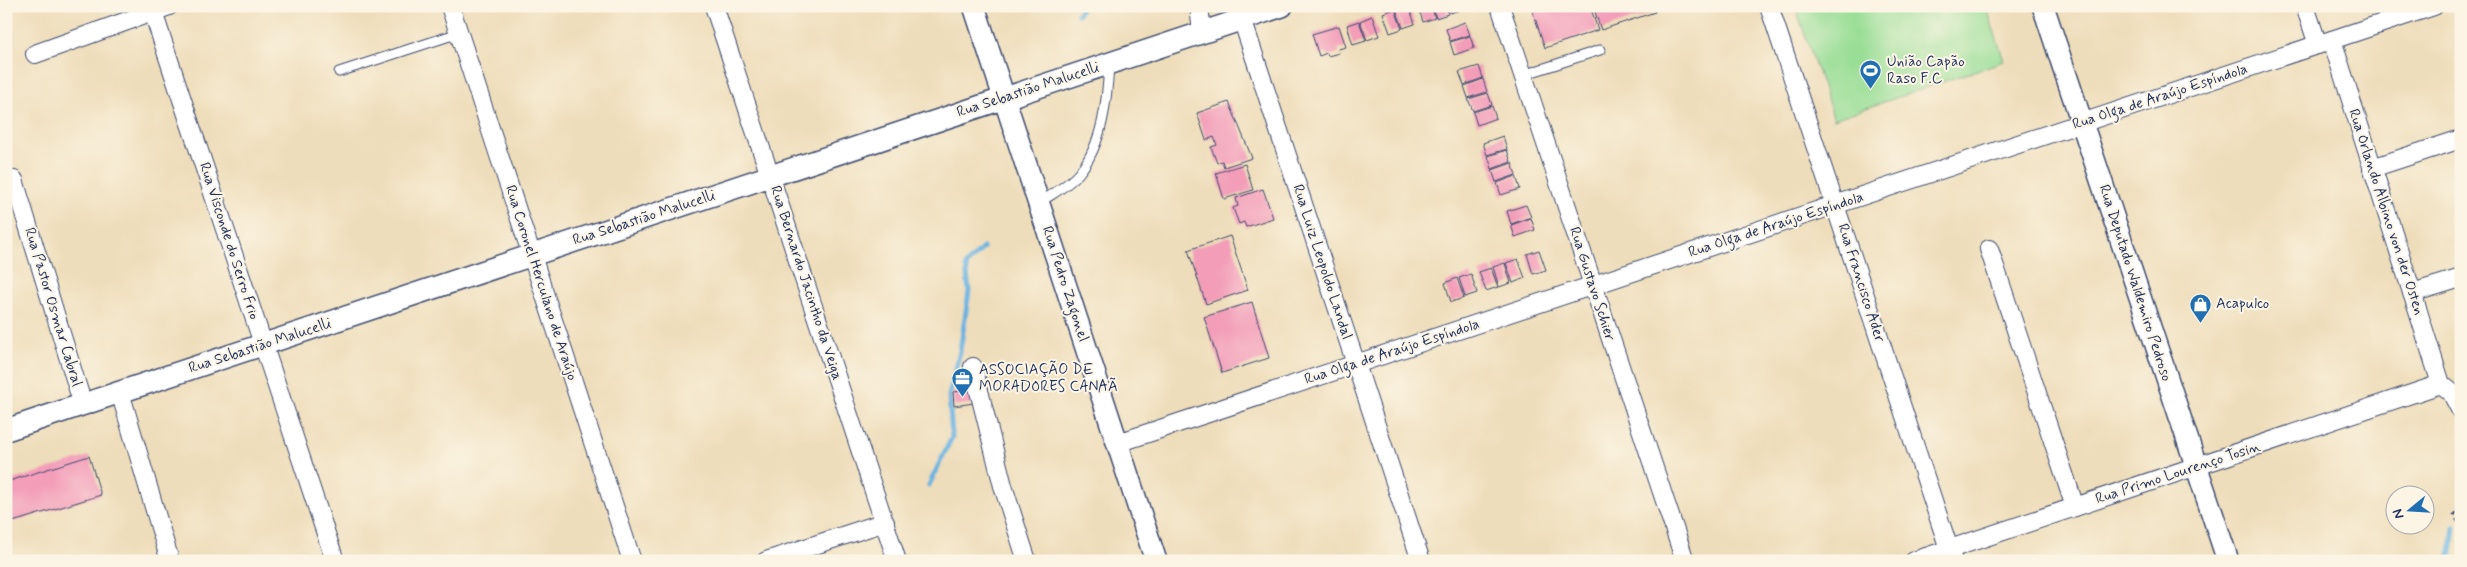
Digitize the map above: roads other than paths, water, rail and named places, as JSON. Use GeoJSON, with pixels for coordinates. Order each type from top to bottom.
{"type":"FeatureCollection","features":[{"type":"Feature","properties":{"kind":"street","name":"Rua Coronel Herculano de Araújo"},"geometry":{"type":"LineString","coordinates":[[450,6],[632,561]]}},
{"type":"Feature","properties":{"kind":"street","name":"Rua Bernardo Jacintho da Veiga"},"geometry":{"type":"LineString","coordinates":[[714,6],[897,561]]}},
{"type":"Feature","properties":{"kind":"street","name":"Rua Pedro Zagonel"},"geometry":{"type":"LineString","coordinates":[[974,6],[1156,561]]}},
{"type":"Feature","properties":{"kind":"street"},"geometry":{"type":"LineString","coordinates":[[1199,6],[1202,33]]}},
{"type":"Feature","properties":{"kind":"street","name":"Rua Sebastião Malucelli"},"geometry":{"type":"LineString","coordinates":[[6,430],[1282,6]]}},
{"type":"Feature","properties":{"kind":"street","name":"Rua Gustavo Schier"},"geometry":{"type":"LineString","coordinates":[[1500,6],[1685,561]]}},
{"type":"Feature","properties":{"kind":"street","name":"Rua Francisco Ader"},"geometry":{"type":"LineString","coordinates":[[1769,6],[1951,555]]}},
{"type":"Feature","properties":{"kind":"street","name":"Rua Deputado Waldemiro Pedroso"},"geometry":{"type":"LineString","coordinates":[[2043,6],[2228,561]]}},
{"type":"Feature","properties":{"kind":"street","name":"Rua Orlando Albino von der Osten"},"geometry":{"type":"LineString","coordinates":[[2306,6],[2325,42],[2372,168],[2441,384]]}},
{"type":"Feature","properties":{"kind":"street","name":"Rua Olga de Araújo Espíndola"},"geometry":{"type":"LineString","coordinates":[[1118,443],[2434,6]]}},
{"type":"Feature","properties":{"kind":"street"},"geometry":{"type":"LineString","coordinates":[[34,54],[158,8]]}},
{"type":"Feature","properties":{"kind":"street","name":"Rua Visconde do Serro Frio"},"geometry":{"type":"LineString","coordinates":[[158,8],[263,345],[335,561]]}},
{"type":"Feature","properties":{"kind":"street","name":"Rua Luiz Leopoldo Landal"},"geometry":{"type":"LineString","coordinates":[[1242,19],[1421,561]]}},
{"type":"Feature","properties":{"kind":"street"},"geometry":{"type":"LineString","coordinates":[[2372,168],[2461,139]]}},
{"type":"Feature","properties":{"kind":"street","name":"Rua Pastor Osmar Cabral"},"geometry":{"type":"LineString","coordinates":[[14,180],[83,405]]}},
{"type":"Feature","properties":{"kind":"street"},"geometry":{"type":"LineString","coordinates":[[1989,249],[2075,507]]}},
{"type":"Feature","properties":{"kind":"street"},"geometry":{"type":"LineString","coordinates":[[2412,293],[2461,278]]}},
{"type":"Feature","properties":{"kind":"street"},"geometry":{"type":"LineString","coordinates":[[973,367],[1003,486],[1027,561]]}},
{"type":"Feature","properties":{"kind":"street"},"geometry":{"type":"LineString","coordinates":[[2441,384],[2451,392],[2461,411]]}},
{"type":"Feature","properties":{"kind":"street","name":"Rua Primo Lourenço Tosin"},"geometry":{"type":"LineString","coordinates":[[1914,561],[1951,555],[2075,507],[2441,384]]}},
{"type":"Feature","properties":{"kind":"street"},"geometry":{"type":"LineString","coordinates":[[120,392],[170,561]]}},
{"type":"Feature","properties":{"kind":"street"},"geometry":{"type":"LineString","coordinates":[[766,561],[885,522]]}},
{"type":"Feature","properties":{"kind":"lane"},"geometry":{"type":"LineString","coordinates":[[339,72],[458,33]]}},
{"type":"Feature","properties":{"kind":"lane"},"geometry":{"type":"LineString","coordinates":[[1523,76],[1600,50]]}},
{"type":"Feature","properties":{"kind":"lane"},"geometry":{"type":"LineString","coordinates":[[1038,203],[1061,188],[1080,172],[1098,140],[1108,90],[1109,64]]}},
{"type":"Feature","properties":{"kind":"waterway"},"geometry":{"type":"LineString","coordinates":[[1078,14],[1083,6]]}},
{"type":"Feature","properties":{"kind":"waterway"},"geometry":{"type":"LineString","coordinates":[[929,485],[952,437],[949,396],[960,351],[969,291],[966,265],[983,248]]}},
{"type":"Feature","properties":{"kind":"waterway"},"geometry":{"type":"LineString","coordinates":[[2446,561],[2451,552],[2454,527]]}},
{"type":"Feature","properties":{"kind":"place","name":"União Capão Raso F.C"},"geometry":{"type":"Point","coordinates":[1871,90]}},
{"type":"Feature","properties":{"kind":"place","name":"Acapulco"},"geometry":{"type":"Point","coordinates":[2200,323]}},
{"type":"Feature","properties":{"kind":"place","name":"ASSOCIAÇÃO DE MORADORES CANAÃ"},"geometry":{"type":"Point","coordinates":[963,398]}}]}
